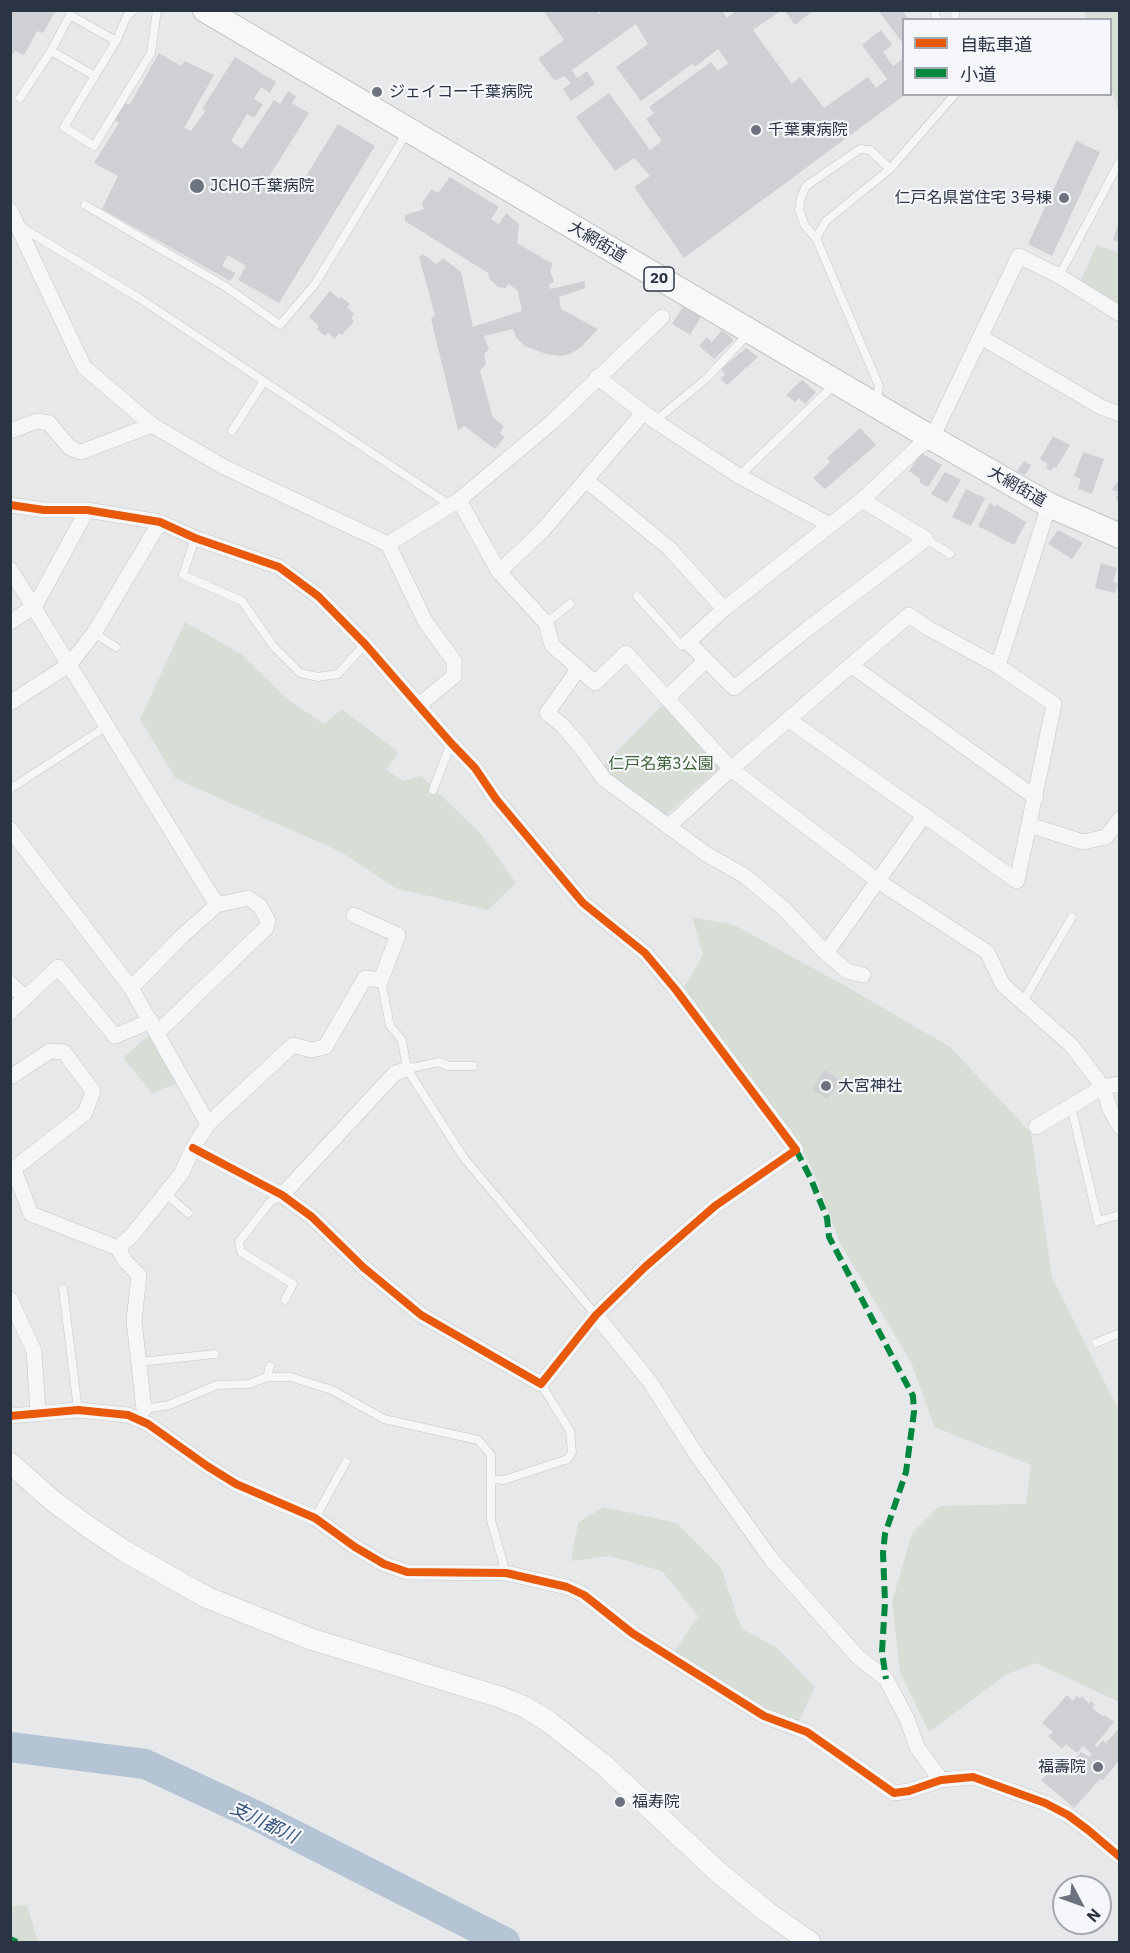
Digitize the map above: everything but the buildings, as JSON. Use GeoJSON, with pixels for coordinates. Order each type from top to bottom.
{"type":"FeatureCollection","features":[{"type":"Feature","properties":{"kind":"main road","name":"大網街道"},"geometry":{"type":"LineString","coordinates":[[205,10],[876,406],[1049,505],[1119,536]]}},
{"type":"Feature","properties":{"kind":"street"},"geometry":{"type":"LineString","coordinates":[[14,217],[84,367],[152,425],[224,467],[388,544],[425,621],[454,661],[454,676],[418,706]]}},
{"type":"Feature","properties":{"kind":"street"},"geometry":{"type":"LineString","coordinates":[[862,500],[926,539],[734,688],[688,642],[724,609],[862,500],[917,448],[932,438],[1019,256],[1059,276],[1119,314]]}},
{"type":"Feature","properties":{"kind":"street"},"geometry":{"type":"LineString","coordinates":[[388,544],[454,503],[552,422],[662,317]]}},
{"type":"Feature","properties":{"kind":"street"},"geometry":{"type":"LineString","coordinates":[[981,337],[1101,407],[1119,414]]}},
{"type":"Feature","properties":{"kind":"street"},"geometry":{"type":"LineString","coordinates":[[597,377],[649,417],[739,476],[830,525]]}},
{"type":"Feature","properties":{"kind":"street"},"geometry":{"type":"LineString","coordinates":[[499,572],[543,530],[649,417]]}},
{"type":"Feature","properties":{"kind":"street"},"geometry":{"type":"LineString","coordinates":[[10,431],[37,421],[49,423],[70,448],[81,452],[152,425]]}},
{"type":"Feature","properties":{"kind":"street"},"geometry":{"type":"LineString","coordinates":[[587,481],[669,548],[724,609]]}},
{"type":"Feature","properties":{"kind":"street"},"geometry":{"type":"LineString","coordinates":[[454,503],[499,572],[546,623],[552,645],[595,683],[626,653],[731,769],[878,880],[987,952],[1003,985],[1071,1045],[1103,1087],[1119,1127]]}},
{"type":"Feature","properties":{"kind":"street"},"geometry":{"type":"LineString","coordinates":[[998,666],[1049,505]]}},
{"type":"Feature","properties":{"kind":"street"},"geometry":{"type":"LineString","coordinates":[[10,506],[44,510],[87,510],[160,522],[195,538],[279,567],[318,596],[364,644],[450,744],[475,768],[496,799],[583,903],[645,953],[676,990],[796,1150],[715,1206],[645,1267],[596,1315],[541,1384],[421,1315],[363,1267],[312,1218],[282,1195],[193,1148]]}},
{"type":"Feature","properties":{"kind":"street"},"geometry":{"type":"LineString","coordinates":[[10,622],[35,606],[87,510]]}},
{"type":"Feature","properties":{"kind":"street"},"geometry":{"type":"LineString","coordinates":[[10,703],[70,664],[94,633],[160,522]]}},
{"type":"Feature","properties":{"kind":"street"},"geometry":{"type":"LineString","coordinates":[[10,568],[217,905]]}},
{"type":"Feature","properties":{"kind":"street"},"geometry":{"type":"LineString","coordinates":[[668,826],[731,769],[909,615],[928,628],[998,666],[1054,704],[1017,881],[789,720]]}},
{"type":"Feature","properties":{"kind":"street"},"geometry":{"type":"LineString","coordinates":[[668,697],[705,661]]}},
{"type":"Feature","properties":{"kind":"street"},"geometry":{"type":"LineString","coordinates":[[852,666],[1036,798]]}},
{"type":"Feature","properties":{"kind":"street"},"geometry":{"type":"LineString","coordinates":[[579,668],[547,713],[562,725],[604,779],[706,854],[745,876],[784,909],[826,953],[847,971],[863,975]]}},
{"type":"Feature","properties":{"kind":"street"},"geometry":{"type":"LineString","coordinates":[[826,953],[924,816]]}},
{"type":"Feature","properties":{"kind":"street"},"geometry":{"type":"LineString","coordinates":[[1029,825],[1083,842],[1107,837],[1119,819]]}},
{"type":"Feature","properties":{"kind":"street"},"geometry":{"type":"LineString","coordinates":[[10,829],[131,988],[208,1124]]}},
{"type":"Feature","properties":{"kind":"street"},"geometry":{"type":"LineString","coordinates":[[10,1012],[58,967],[115,1036],[154,1026],[266,928],[268,921],[261,906],[248,898],[217,905],[182,936],[131,988]]}},
{"type":"Feature","properties":{"kind":"street"},"geometry":{"type":"LineString","coordinates":[[118,1248],[133,1234],[181,1174],[208,1124],[293,1045],[311,1050],[325,1047],[365,978],[381,980],[398,936],[354,915]]}},
{"type":"Feature","properties":{"kind":"street"},"geometry":{"type":"LineString","coordinates":[[10,983],[26,998]]}},
{"type":"Feature","properties":{"kind":"street"},"geometry":{"type":"LineString","coordinates":[[10,1075],[12,1076],[50,1051],[64,1052],[93,1090],[85,1113],[12,1171],[31,1214],[118,1248],[125,1261],[139,1275],[134,1321],[144,1409]]}},
{"type":"Feature","properties":{"kind":"street"},"geometry":{"type":"LineString","coordinates":[[282,1195],[395,1073],[407,1069]]}},
{"type":"Feature","properties":{"kind":"street"},"geometry":{"type":"LineString","coordinates":[[1036,1126],[1103,1087],[1119,1084]]}},
{"type":"Feature","properties":{"kind":"street"},"geometry":{"type":"LineString","coordinates":[[10,1299],[34,1352],[38,1413]]}},
{"type":"Feature","properties":{"kind":"street"},"geometry":{"type":"LineString","coordinates":[[596,1315],[650,1382],[698,1457],[771,1559],[857,1656],[886,1679],[907,1719],[917,1747],[941,1780]]}},
{"type":"Feature","properties":{"kind":"street"},"geometry":{"type":"LineString","coordinates":[[10,1416],[78,1410],[128,1415],[148,1424],[236,1484],[315,1518],[355,1547],[384,1564],[407,1572],[506,1573],[567,1587],[584,1595],[632,1633],[764,1716],[807,1732],[894,1793],[909,1791],[941,1780],[973,1777],[1045,1803],[1081,1825],[1119,1857]]}},
{"type":"Feature","properties":{"kind":"street"},"geometry":{"type":"LineString","coordinates":[[10,1462],[53,1501],[90,1528],[136,1558],[206,1597],[311,1639],[500,1697],[525,1707],[549,1722],[605,1766],[718,1872],[767,1912],[810,1942]]}},
{"type":"Feature","properties":{"kind":"lane"},"geometry":{"type":"LineString","coordinates":[[134,10],[127,16],[116,40],[64,127],[93,146],[151,53],[157,10]]}},
{"type":"Feature","properties":{"kind":"lane"},"geometry":{"type":"LineString","coordinates":[[20,98],[51,51],[70,15],[116,40]]}},
{"type":"Feature","properties":{"kind":"lane"},"geometry":{"type":"LineString","coordinates":[[51,51],[95,76]]}},
{"type":"Feature","properties":{"kind":"lane"},"geometry":{"type":"LineString","coordinates":[[816,238],[826,220],[890,170],[953,96]]}},
{"type":"Feature","properties":{"kind":"lane"},"geometry":{"type":"LineString","coordinates":[[85,205],[226,287],[280,325],[315,284],[409,130]]}},
{"type":"Feature","properties":{"kind":"lane"},"geometry":{"type":"LineString","coordinates":[[876,406],[879,386],[816,238],[805,226],[799,210],[806,186],[860,149],[870,150],[890,170]]}},
{"type":"Feature","properties":{"kind":"lane"},"geometry":{"type":"LineString","coordinates":[[1059,276],[1119,161]]}},
{"type":"Feature","properties":{"kind":"lane"},"geometry":{"type":"LineString","coordinates":[[14,217],[454,503]]}},
{"type":"Feature","properties":{"kind":"lane"},"geometry":{"type":"LineString","coordinates":[[649,417],[706,379],[750,332]]}},
{"type":"Feature","properties":{"kind":"lane"},"geometry":{"type":"LineString","coordinates":[[232,431],[264,381]]}},
{"type":"Feature","properties":{"kind":"lane"},"geometry":{"type":"LineString","coordinates":[[739,476],[838,382]]}},
{"type":"Feature","properties":{"kind":"lane"},"geometry":{"type":"LineString","coordinates":[[195,538],[183,575],[242,601],[274,647],[300,673],[318,677],[338,674],[364,644]]}},
{"type":"Feature","properties":{"kind":"lane"},"geometry":{"type":"LineString","coordinates":[[926,539],[950,554]]}},
{"type":"Feature","properties":{"kind":"lane"},"geometry":{"type":"LineString","coordinates":[[637,596],[682,646],[688,642]]}},
{"type":"Feature","properties":{"kind":"lane"},"geometry":{"type":"LineString","coordinates":[[546,623],[570,604]]}},
{"type":"Feature","properties":{"kind":"lane"},"geometry":{"type":"LineString","coordinates":[[94,633],[116,648]]}},
{"type":"Feature","properties":{"kind":"lane"},"geometry":{"type":"LineString","coordinates":[[10,789],[108,725]]}},
{"type":"Feature","properties":{"kind":"lane"},"geometry":{"type":"LineString","coordinates":[[433,790],[450,744]]}},
{"type":"Feature","properties":{"kind":"lane"},"geometry":{"type":"LineString","coordinates":[[1022,1003],[1072,917]]}},
{"type":"Feature","properties":{"kind":"lane"},"geometry":{"type":"LineString","coordinates":[[381,980],[390,1026],[402,1040],[407,1069],[464,1158],[596,1315]]}},
{"type":"Feature","properties":{"kind":"lane"},"geometry":{"type":"LineString","coordinates":[[407,1069],[439,1062],[448,1066],[473,1066]]}},
{"type":"Feature","properties":{"kind":"lane"},"geometry":{"type":"LineString","coordinates":[[1071,1106],[1098,1221],[1119,1215]]}},
{"type":"Feature","properties":{"kind":"lane"},"geometry":{"type":"LineString","coordinates":[[165,1193],[188,1213]]}},
{"type":"Feature","properties":{"kind":"lane"},"geometry":{"type":"LineString","coordinates":[[282,1195],[270,1202],[239,1242],[241,1252],[293,1284],[285,1300]]}},
{"type":"Feature","properties":{"kind":"lane"},"geometry":{"type":"LineString","coordinates":[[63,1289],[78,1410]]}},
{"type":"Feature","properties":{"kind":"lane"},"geometry":{"type":"LineString","coordinates":[[1096,1343],[1119,1333]]}},
{"type":"Feature","properties":{"kind":"lane"},"geometry":{"type":"LineString","coordinates":[[140,1362],[215,1354]]}},
{"type":"Feature","properties":{"kind":"lane"},"geometry":{"type":"LineString","coordinates":[[267,1377],[270,1366]]}},
{"type":"Feature","properties":{"kind":"lane"},"geometry":{"type":"LineString","coordinates":[[128,1415],[144,1409],[169,1405],[217,1385],[249,1384],[267,1377],[291,1377],[332,1390],[384,1419],[478,1440],[491,1455],[491,1520],[506,1573]]}},
{"type":"Feature","properties":{"kind":"lane"},"geometry":{"type":"LineString","coordinates":[[491,1479],[504,1480],[515,1477],[568,1459],[572,1452],[570,1431],[541,1384]]}},
{"type":"Feature","properties":{"kind":"lane"},"geometry":{"type":"LineString","coordinates":[[315,1518],[346,1462]]}},
{"type":"Feature","properties":{"kind":"green space"},"geometry":{"type":"Polygon","coordinates":[[[1084,11],[1119,11],[1119,113],[1112,90],[1112,18],[1087,18],[1084,11]]]}},
{"type":"Feature","properties":{"kind":"green space"},"geometry":{"type":"Polygon","coordinates":[[[1096,245],[1119,253],[1119,304],[1081,281],[1096,245]]]}},
{"type":"Feature","properties":{"kind":"green space"},"geometry":{"type":"Polygon","coordinates":[[[185,622],[241,654],[287,699],[324,724],[342,709],[399,753],[386,770],[403,781],[421,776],[482,835],[516,883],[488,910],[395,888],[341,852],[176,779],[140,719],[185,622]]]}},
{"type":"Feature","properties":{"kind":"green space","name":"仁戸名第3公園"},"geometry":{"type":"Polygon","coordinates":[[[663,704],[719,768],[666,815],[610,779],[602,767],[663,704]]]}},
{"type":"Feature","properties":{"kind":"green space"},"geometry":{"type":"Polygon","coordinates":[[[692,917],[734,925],[950,1047],[1031,1133],[1052,1277],[1119,1411],[1119,1702],[1036,1663],[1007,1674],[929,1732],[900,1672],[892,1602],[912,1533],[939,1506],[1026,1504],[1031,1465],[934,1427],[912,1364],[840,1243],[812,1169],[794,1136],[679,995],[703,955],[692,917]]]}},
{"type":"Feature","properties":{"kind":"green space"},"geometry":{"type":"Polygon","coordinates":[[[151,1033],[176,1084],[152,1093],[123,1058],[151,1033]]]}},
{"type":"Feature","properties":{"kind":"green space"},"geometry":{"type":"Polygon","coordinates":[[[603,1507],[677,1523],[721,1568],[741,1628],[777,1648],[815,1687],[792,1736],[750,1709],[674,1652],[698,1616],[662,1571],[610,1556],[571,1561],[578,1523],[603,1507]]]}},
{"type":"Feature","properties":{"kind":"green space"},"geometry":{"type":"Polygon","coordinates":[[[27,1905],[38,1942],[11,1942],[11,1906],[27,1905]]]}},
{"type":"Feature","properties":{"kind":"waterway","name":"支川都川"},"geometry":{"type":"LineString","coordinates":[[10,1747],[145,1764],[257,1816],[505,1942]]}},
{"type":"Feature","properties":{"kind":"marked path"},"geometry":{"type":"LineString","coordinates":[[796,1150],[827,1218],[829,1237],[913,1396],[914,1412],[906,1472],[885,1534],[883,1553],[885,1602],[882,1652],[886,1679]]}},
{"type":"Feature","properties":{"kind":"marked path"},"geometry":{"type":"LineString","coordinates":[[10,1939],[17,1942]]}},
{"type":"Feature","properties":{"kind":"cycle path"},"geometry":{"type":"LineString","coordinates":[[10,505],[44,510],[87,510],[160,522],[195,538],[279,567],[318,596],[365,644],[475,768],[496,799],[583,903],[645,953],[676,990],[796,1150],[715,1206],[645,1267],[596,1315],[541,1384],[421,1315],[363,1267],[312,1217],[282,1195],[193,1148]]}},
{"type":"Feature","properties":{"kind":"cycle path"},"geometry":{"type":"LineString","coordinates":[[10,1416],[78,1410],[128,1415],[148,1424],[236,1484],[315,1518],[355,1547],[384,1564],[407,1572],[506,1573],[567,1587],[584,1595],[632,1633],[764,1716],[807,1732],[894,1793],[909,1791],[941,1780],[973,1777],[1045,1803],[1068,1815],[1120,1857]]}},
{"type":"Feature","properties":{"kind":"place","name":"ジェイコー千葉病院"},"geometry":{"type":"Point","coordinates":[377,92]}},
{"type":"Feature","properties":{"kind":"place","name":"千葉東病院"},"geometry":{"type":"Point","coordinates":[756,130]}},
{"type":"Feature","properties":{"kind":"place","name":"JCHO千葉病院"},"geometry":{"type":"Point","coordinates":[197,186]}},
{"type":"Feature","properties":{"kind":"place","name":"仁戸名県営住宅 3号棟"},"geometry":{"type":"Point","coordinates":[1064,198]}},
{"type":"Feature","properties":{"kind":"place","name":"大宮神社"},"geometry":{"type":"Point","coordinates":[826,1086]}},
{"type":"Feature","properties":{"kind":"place","name":"福壽院"},"geometry":{"type":"Point","coordinates":[1098,1767]}},
{"type":"Feature","properties":{"kind":"place","name":"福寿院"},"geometry":{"type":"Point","coordinates":[620,1802]}}]}
